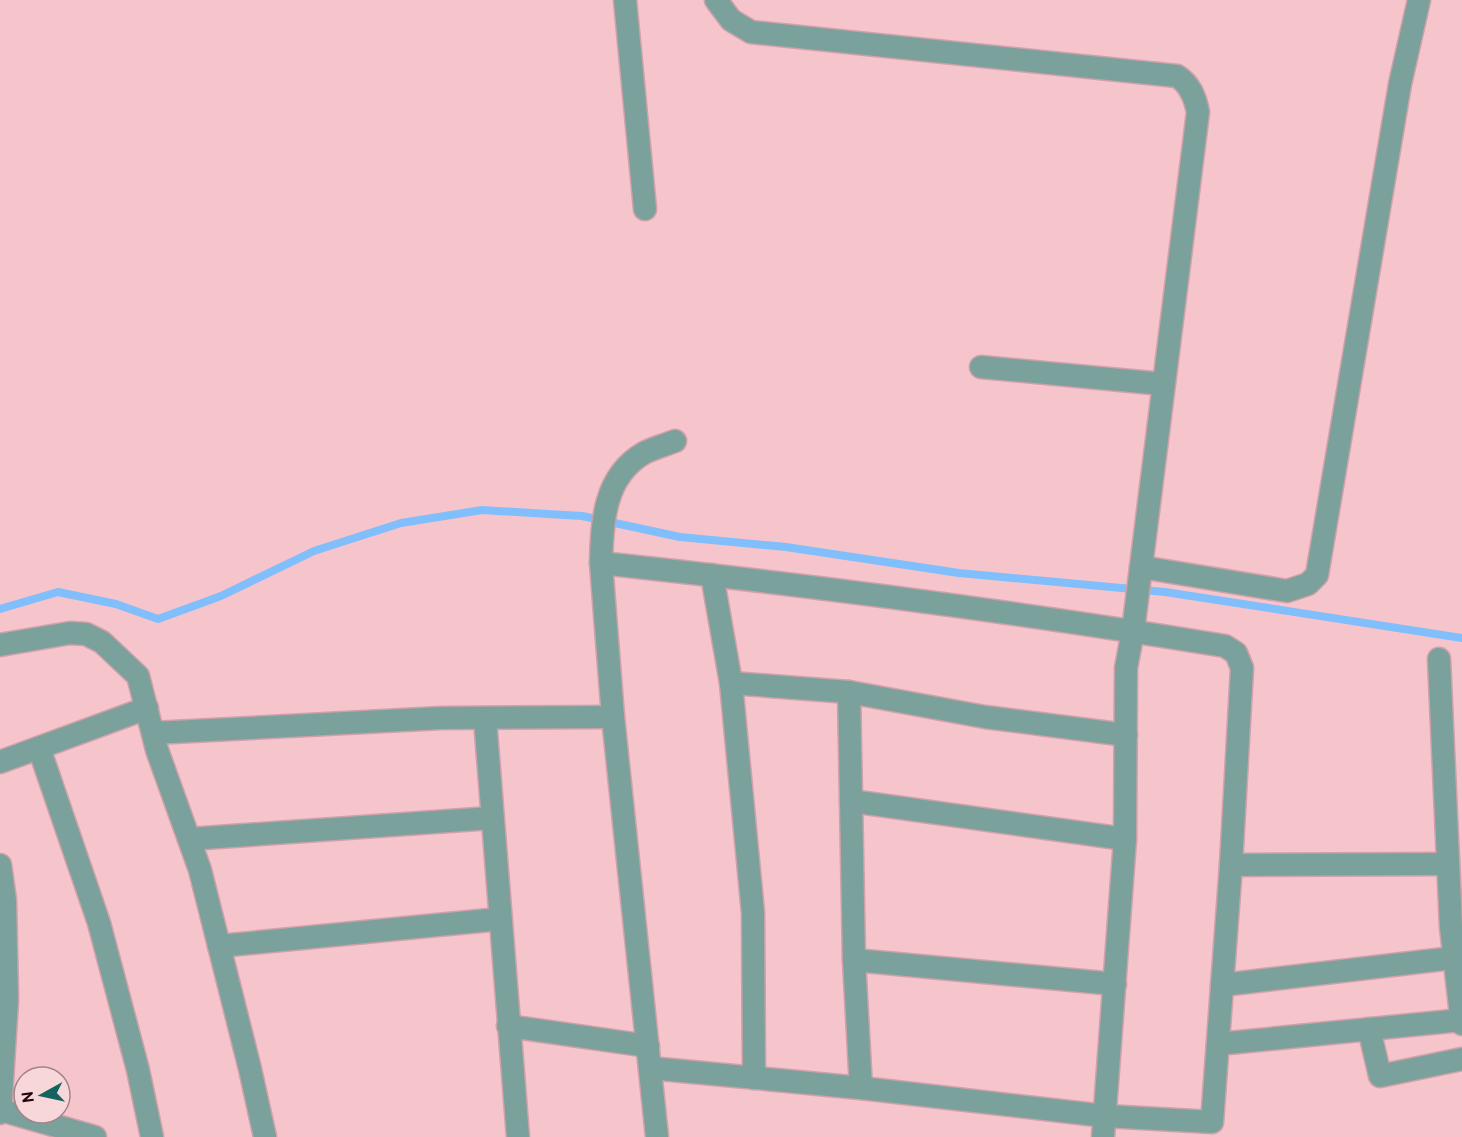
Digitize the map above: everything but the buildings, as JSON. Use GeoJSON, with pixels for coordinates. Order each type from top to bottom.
{"type":"FeatureCollection","features":[{"type":"Feature","properties":{"kind":"street"},"geometry":{"type":"LineString","coordinates":[[625,0],[645,209]]}},
{"type":"Feature","properties":{"kind":"street"},"geometry":{"type":"LineString","coordinates":[[716,0],[731,20],[751,32],[1177,76],[1184,80],[1195,100],[1198,112],[1134,622],[1126,668],[1125,839],[1104,1127]]}},
{"type":"Feature","properties":{"kind":"street"},"geometry":{"type":"LineString","coordinates":[[1140,570],[1287,591],[1308,584],[1317,575],[1400,84],[1419,0]]}},
{"type":"Feature","properties":{"kind":"street"},"geometry":{"type":"LineString","coordinates":[[981,367],[1163,384]]}},
{"type":"Feature","properties":{"kind":"street"},"geometry":{"type":"LineString","coordinates":[[657,1137],[613,717],[601,553],[607,499],[623,471],[643,454],[675,441]]}},
{"type":"Feature","properties":{"kind":"street"},"geometry":{"type":"LineString","coordinates":[[508,1026],[754,1078],[861,1089],[1104,1127],[1212,1122],[1231,865],[1242,668],[1236,653],[1225,646],[1134,622],[712,575],[601,553]]}},
{"type":"Feature","properties":{"kind":"street"},"geometry":{"type":"LineString","coordinates":[[712,575],[731,683],[753,913],[754,1078]]}},
{"type":"Feature","properties":{"kind":"street"},"geometry":{"type":"LineString","coordinates":[[0,645],[70,633],[86,634],[102,642],[138,676],[157,750],[200,870],[265,1137]]}},
{"type":"Feature","properties":{"kind":"street"},"geometry":{"type":"LineString","coordinates":[[1218,1044],[1462,1022],[1453,875],[1454,792],[1439,659]]}},
{"type":"Feature","properties":{"kind":"street"},"geometry":{"type":"LineString","coordinates":[[731,683],[849,693],[985,717],[1126,735]]}},
{"type":"Feature","properties":{"kind":"street"},"geometry":{"type":"LineString","coordinates":[[849,693],[854,960],[861,1089]]}},
{"type":"Feature","properties":{"kind":"street"},"geometry":{"type":"LineString","coordinates":[[0,762],[147,708]]}},
{"type":"Feature","properties":{"kind":"street"},"geometry":{"type":"LineString","coordinates":[[153,733],[442,718],[613,717]]}},
{"type":"Feature","properties":{"kind":"street"},"geometry":{"type":"LineString","coordinates":[[485,719],[518,1137]]}},
{"type":"Feature","properties":{"kind":"street"},"geometry":{"type":"LineString","coordinates":[[39,748],[99,923],[138,1070],[152,1137]]}},
{"type":"Feature","properties":{"kind":"street"},"geometry":{"type":"LineString","coordinates":[[850,801],[1125,839]]}},
{"type":"Feature","properties":{"kind":"street"},"geometry":{"type":"LineString","coordinates":[[189,839],[492,818]]}},
{"type":"Feature","properties":{"kind":"street"},"geometry":{"type":"LineString","coordinates":[[0,865],[5,900],[7,1000],[0,1112],[95,1137]]}},
{"type":"Feature","properties":{"kind":"street"},"geometry":{"type":"LineString","coordinates":[[1231,865],[1453,875]]}},
{"type":"Feature","properties":{"kind":"street"},"geometry":{"type":"LineString","coordinates":[[219,946],[500,919]]}},
{"type":"Feature","properties":{"kind":"street"},"geometry":{"type":"LineString","coordinates":[[1222,985],[1458,958]]}},
{"type":"Feature","properties":{"kind":"street"},"geometry":{"type":"LineString","coordinates":[[854,960],[1115,984]]}},
{"type":"Feature","properties":{"kind":"street"},"geometry":{"type":"LineString","coordinates":[[1369,1029],[1380,1076],[1462,1059]]}},
{"type":"Feature","properties":{"kind":"waterway"},"geometry":{"type":"LineString","coordinates":[[0,609],[58,592],[116,604],[158,619],[221,596],[314,551],[401,523],[482,510],[582,516],[680,537],[786,547],[959,573],[1165,592],[1462,638]]}}]}
